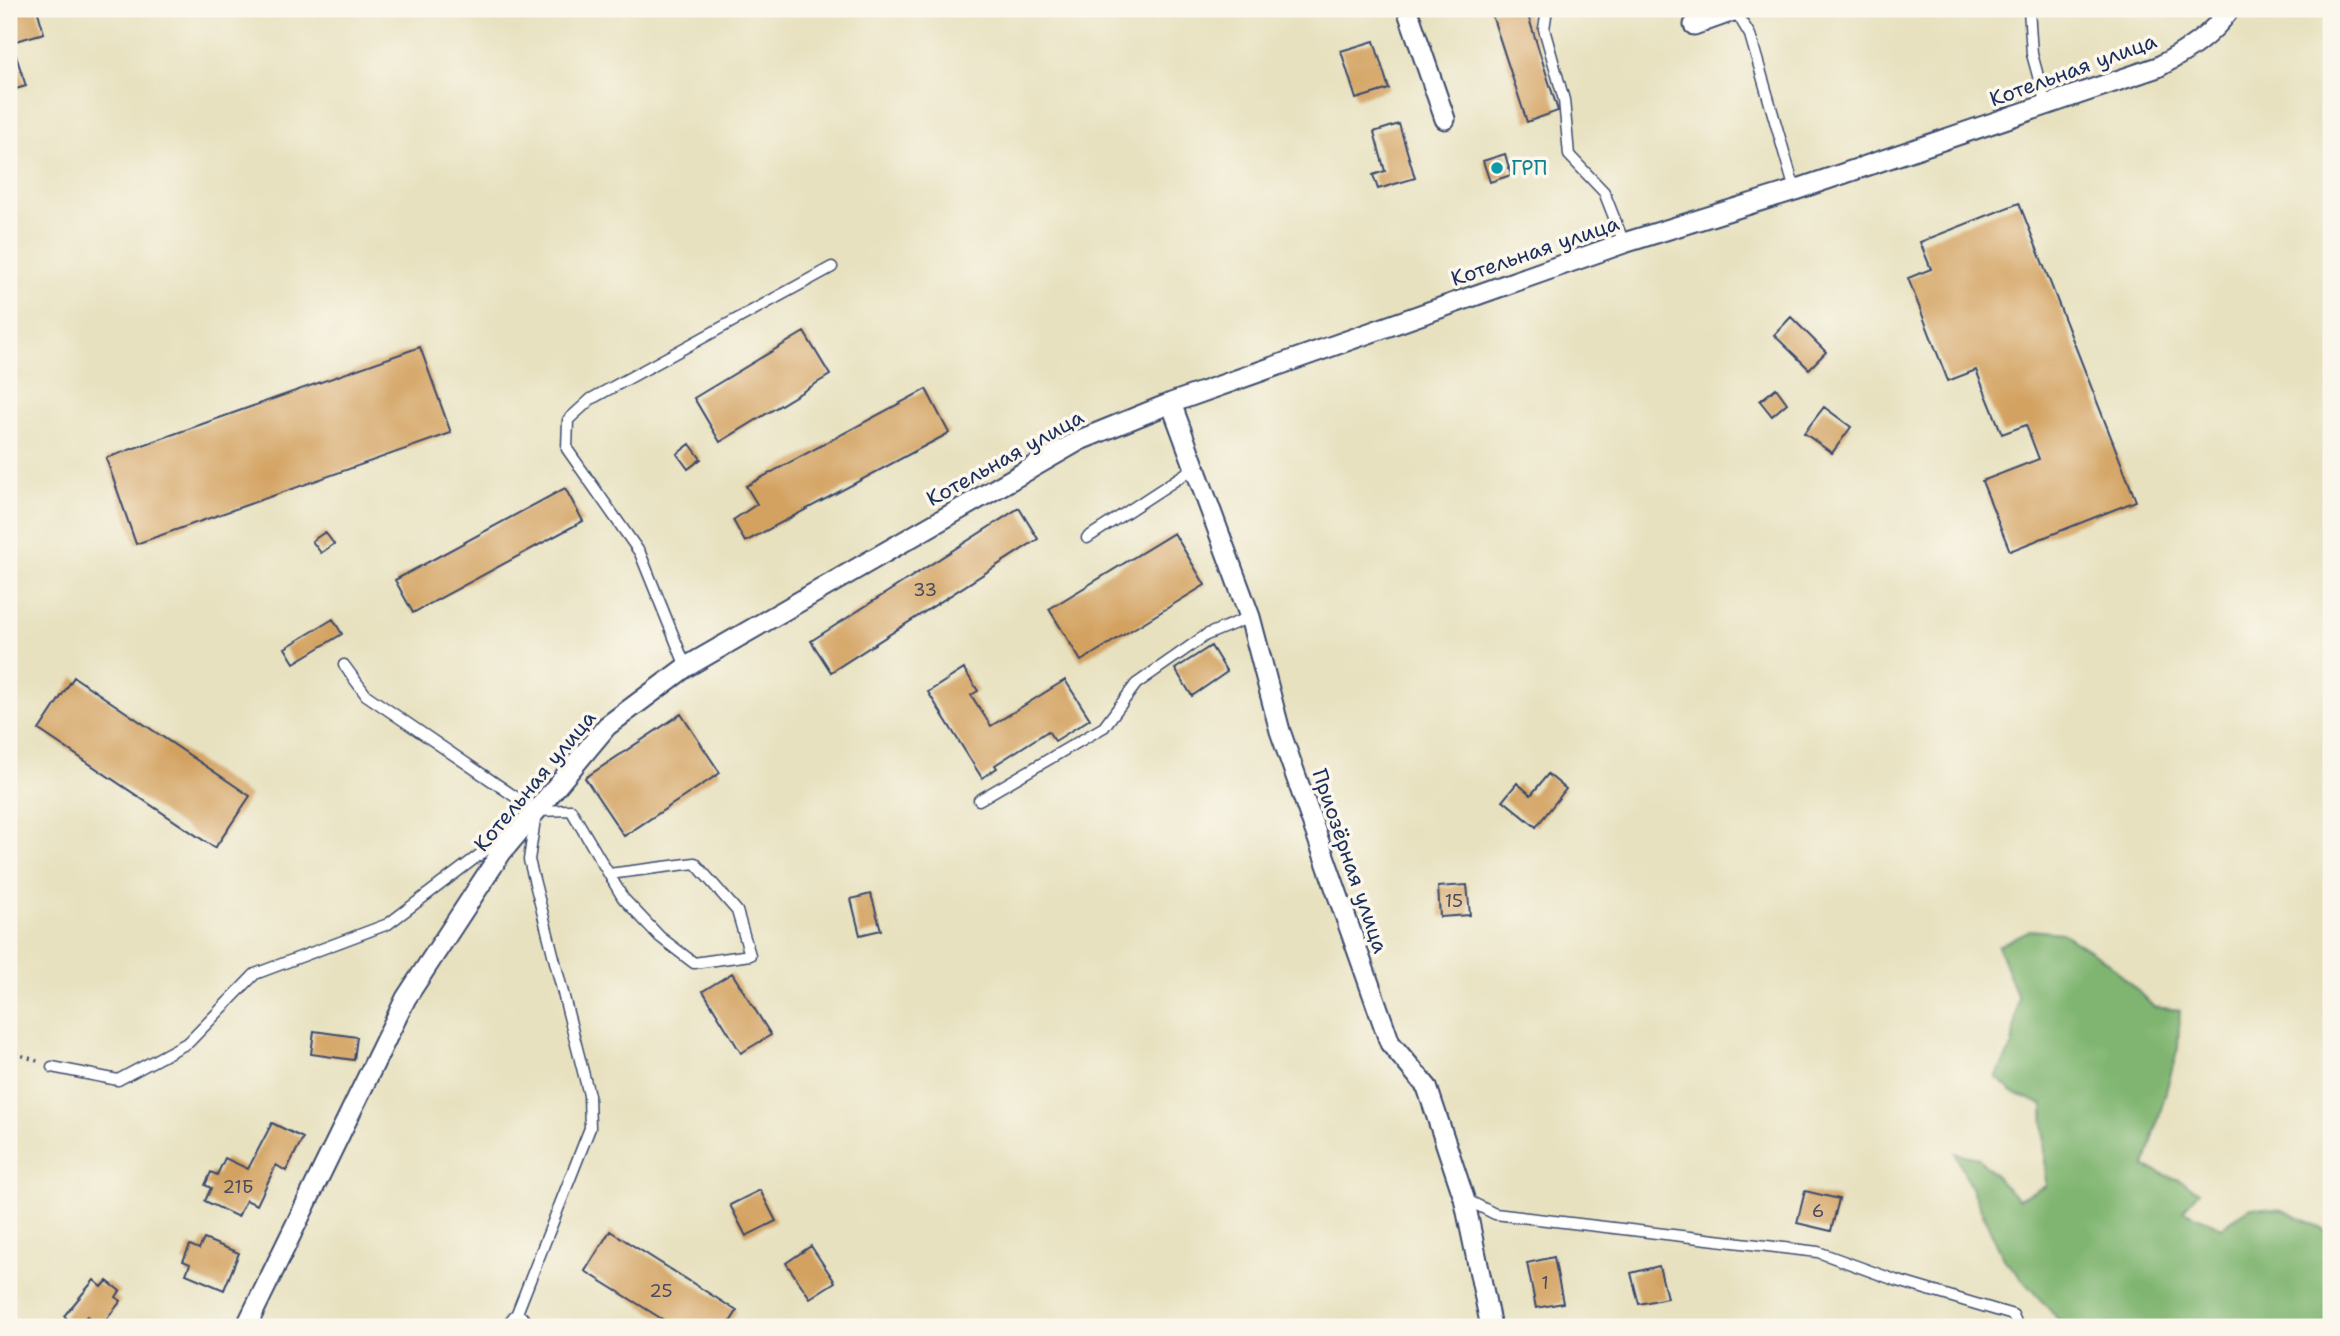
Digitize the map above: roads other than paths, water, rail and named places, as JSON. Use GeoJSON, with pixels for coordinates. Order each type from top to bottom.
{"type":"FeatureCollection","features":[{"type":"Feature","properties":{"kind":"street"},"geometry":{"type":"LineString","coordinates":[[1407,9],[1445,119]]}},
{"type":"Feature","properties":{"kind":"street"},"geometry":{"type":"LineString","coordinates":[[1694,25],[1737,9]]}},
{"type":"Feature","properties":{"kind":"street","name":"Котельная улица"},"geometry":{"type":"LineString","coordinates":[[246,1327],[406,998],[501,853],[607,726],[686,667],[1080,440],[1171,403],[1624,243],[1795,190],[2158,67],[2188,51],[2217,29],[2230,9]]}},
{"type":"Feature","properties":{"kind":"street","name":"Приозёрная улица"},"geometry":{"type":"LineString","coordinates":[[1171,403],[1250,617],[1280,731],[1390,1044],[1427,1087],[1464,1198],[1491,1327]]}},
{"type":"Feature","properties":{"kind":"lane"},"geometry":{"type":"LineString","coordinates":[[1547,9],[1544,29],[1564,100],[1569,155],[1604,192],[1624,243]]}},
{"type":"Feature","properties":{"kind":"lane"},"geometry":{"type":"LineString","coordinates":[[1737,9],[1750,35],[1795,190]]}},
{"type":"Feature","properties":{"kind":"lane"},"geometry":{"type":"LineString","coordinates":[[2029,9],[2032,54],[2046,105]]}},
{"type":"Feature","properties":{"kind":"lane"},"geometry":{"type":"LineString","coordinates":[[686,667],[640,553],[567,449],[568,420],[591,399],[832,267]]}},
{"type":"Feature","properties":{"kind":"lane"},"geometry":{"type":"LineString","coordinates":[[1087,538],[1194,468]]}},
{"type":"Feature","properties":{"kind":"lane"},"geometry":{"type":"LineString","coordinates":[[979,800],[1104,727],[1136,684],[1206,635],[1250,617]]}},
{"type":"Feature","properties":{"kind":"lane"},"geometry":{"type":"LineString","coordinates":[[344,665],[366,695],[536,811]]}},
{"type":"Feature","properties":{"kind":"lane"},"geometry":{"type":"LineString","coordinates":[[52,1067],[118,1080],[189,1042],[255,974],[388,924],[536,811],[571,810],[623,898],[660,937],[694,963],[750,955],[737,911],[695,863],[609,874]]}},
{"type":"Feature","properties":{"kind":"lane"},"geometry":{"type":"LineString","coordinates":[[505,1327],[517,1313],[590,1128],[589,1095],[529,860],[536,811]]}},
{"type":"Feature","properties":{"kind":"lane"},"geometry":{"type":"LineString","coordinates":[[1464,1198],[1495,1214],[1818,1251],[1895,1280],[2013,1315],[2018,1327]]}},
{"type":"Feature","properties":{"kind":"lane"},"geometry":{"type":"LineString","coordinates":[[517,1313],[534,1327]]}},
{"type":"Feature","properties":{"kind":"place","name":"ГРП"},"geometry":{"type":"Point","coordinates":[1497,168]}}]}
